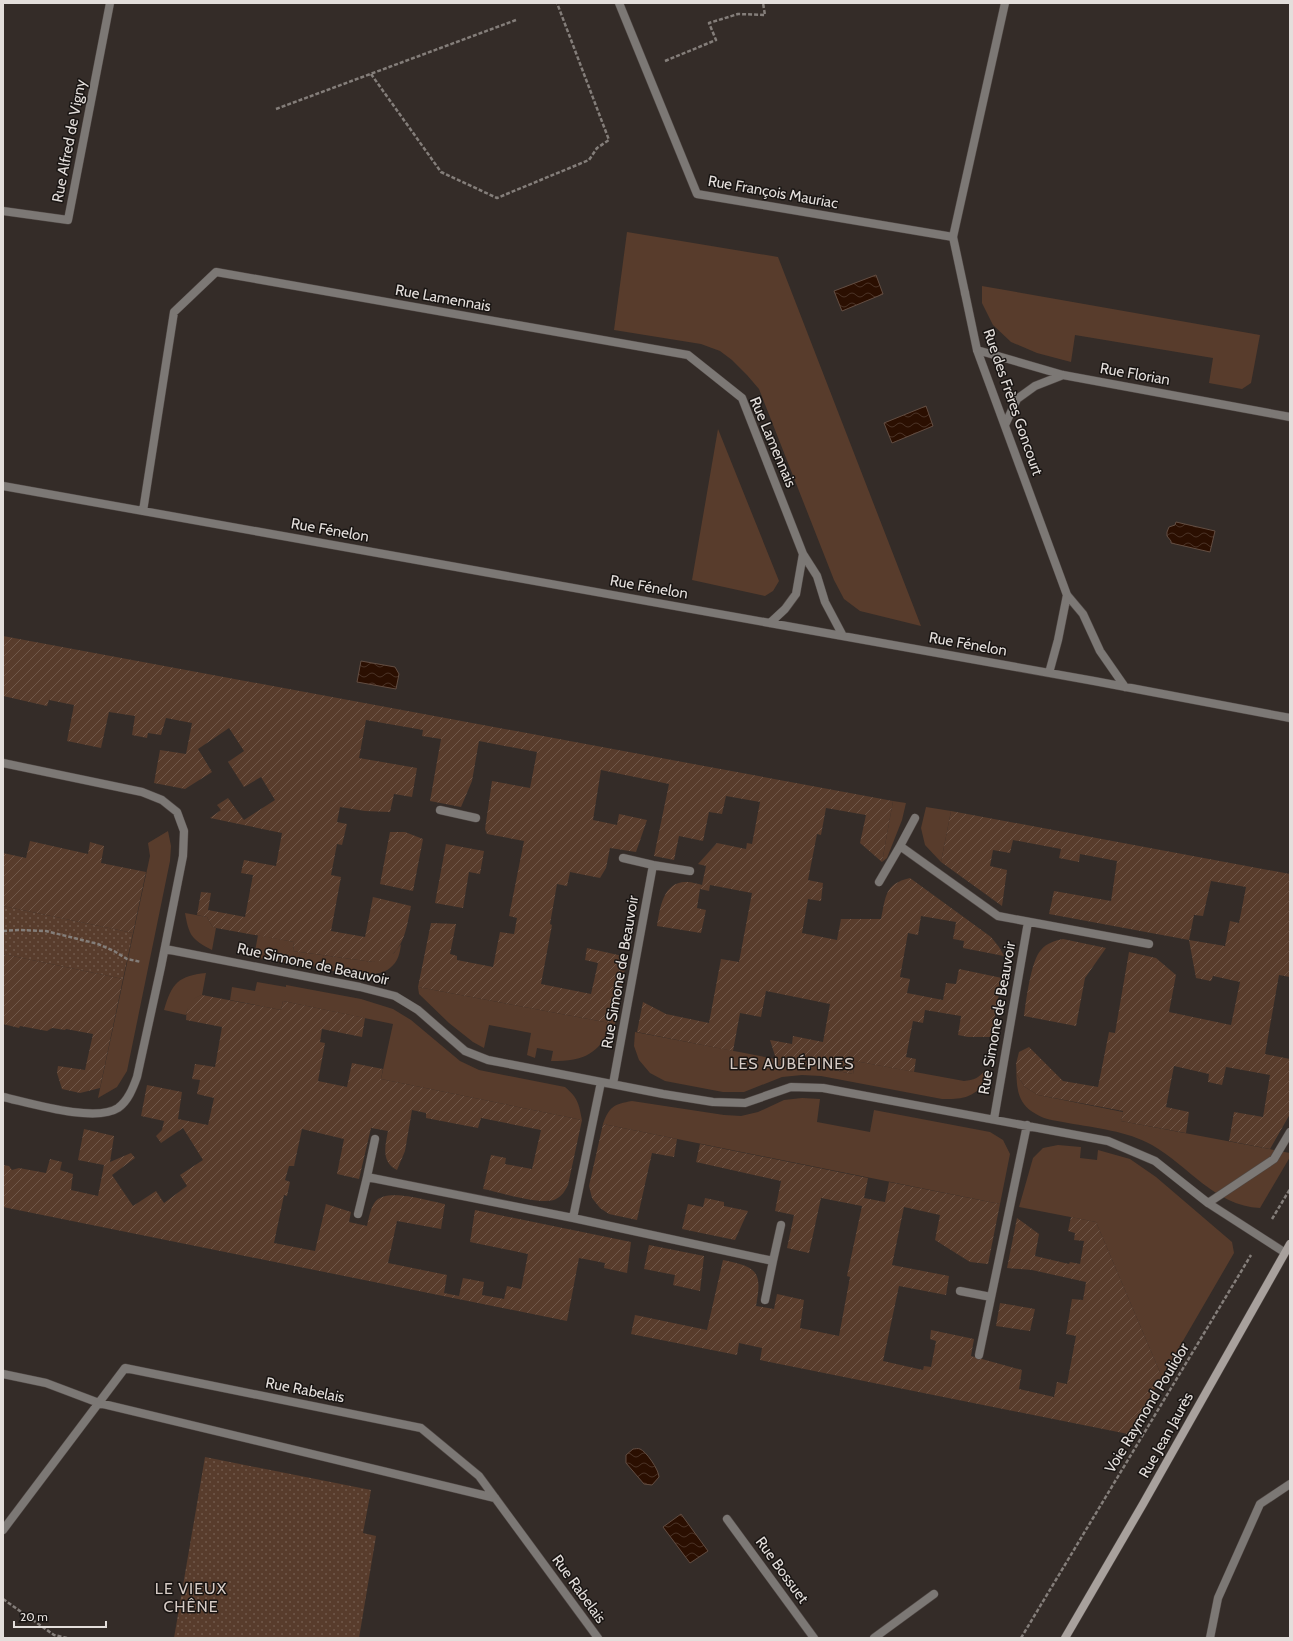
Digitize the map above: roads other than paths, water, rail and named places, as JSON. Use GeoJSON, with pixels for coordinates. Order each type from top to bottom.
{"type":"FeatureCollection","features":[{"type":"Feature","properties":{"kind":"main road","name":"Rue Jean Jaurès"},"geometry":{"type":"LineString","coordinates":[[1065,1638],[1143,1504],[1284,1252],[1290,1244]]}},
{"type":"Feature","properties":{"kind":"street","name":"Rue Alfred de Vigny"},"geometry":{"type":"LineString","coordinates":[[3,211],[68,220],[110,3]]}},
{"type":"Feature","properties":{"kind":"street","name":"Rue François Mauriac"},"geometry":{"type":"LineString","coordinates":[[620,3],[697,194],[953,237]]}},
{"type":"Feature","properties":{"kind":"street","name":"Rue des Frères Goncourt"},"geometry":{"type":"LineString","coordinates":[[1005,3],[953,237],[977,350],[1066,595]]}},
{"type":"Feature","properties":{"kind":"street","name":"Rue Lamennais"},"geometry":{"type":"LineString","coordinates":[[143,511],[174,312],[216,272],[688,355],[742,398],[803,554]]}},
{"type":"Feature","properties":{"kind":"street","name":"Rue Florian"},"geometry":{"type":"LineString","coordinates":[[977,350],[1063,375],[1290,417]]}},
{"type":"Feature","properties":{"kind":"street"},"geometry":{"type":"LineString","coordinates":[[1005,425],[1017,399],[1035,386],[1063,375]]}},
{"type":"Feature","properties":{"kind":"street","name":"Rue Fénelon"},"geometry":{"type":"LineString","coordinates":[[3,486],[1049,673],[1290,718]]}},
{"type":"Feature","properties":{"kind":"street"},"geometry":{"type":"LineString","coordinates":[[770,623],[786,608],[796,594],[803,554]]}},
{"type":"Feature","properties":{"kind":"street"},"geometry":{"type":"LineString","coordinates":[[803,554],[817,576],[825,602],[843,636]]}},
{"type":"Feature","properties":{"kind":"street"},"geometry":{"type":"LineString","coordinates":[[1049,673],[1058,640],[1066,595]]}},
{"type":"Feature","properties":{"kind":"street"},"geometry":{"type":"LineString","coordinates":[[1066,595],[1083,614],[1100,650],[1125,687]]}},
{"type":"Feature","properties":{"kind":"street"},"geometry":{"type":"LineString","coordinates":[[3,763],[142,792],[162,800],[177,812],[184,831],[183,856],[165,949],[137,1077],[131,1094],[117,1108],[98,1114],[79,1113],[3,1097]]}},
{"type":"Feature","properties":{"kind":"street"},"geometry":{"type":"LineString","coordinates":[[440,810],[476,818]]}},
{"type":"Feature","properties":{"kind":"street"},"geometry":{"type":"LineString","coordinates":[[879,882],[915,818]]}},
{"type":"Feature","properties":{"kind":"street"},"geometry":{"type":"LineString","coordinates":[[900,846],[998,916],[1149,944]]}},
{"type":"Feature","properties":{"kind":"street"},"geometry":{"type":"LineString","coordinates":[[623,858],[690,871]]}},
{"type":"Feature","properties":{"kind":"street","name":"Rue Simone de Beauvoir"},"geometry":{"type":"LineString","coordinates":[[613,1084],[653,865]]}},
{"type":"Feature","properties":{"kind":"street","name":"Rue Simone de Beauvoir"},"geometry":{"type":"LineString","coordinates":[[994,1119],[1028,922]]}},
{"type":"Feature","properties":{"kind":"street","name":"Rue Simone de Beauvoir"},"geometry":{"type":"LineString","coordinates":[[165,949],[360,986],[395,996],[418,1010],[465,1051],[488,1060],[713,1102],[745,1103],[790,1088],[823,1088],[1108,1141],[1155,1161],[1208,1203],[1284,1252]]}},
{"type":"Feature","properties":{"kind":"street"},"geometry":{"type":"LineString","coordinates":[[573,1218],[600,1082]]}},
{"type":"Feature","properties":{"kind":"street"},"geometry":{"type":"LineString","coordinates":[[979,1355],[1027,1125]]}},
{"type":"Feature","properties":{"kind":"street"},"geometry":{"type":"LineString","coordinates":[[1208,1203],[1274,1159],[1290,1132]]}},
{"type":"Feature","properties":{"kind":"street"},"geometry":{"type":"LineString","coordinates":[[358,1214],[375,1139]]}},
{"type":"Feature","properties":{"kind":"street"},"geometry":{"type":"LineString","coordinates":[[367,1177],[573,1218],[773,1261]]}},
{"type":"Feature","properties":{"kind":"street"},"geometry":{"type":"LineString","coordinates":[[765,1300],[781,1225]]}},
{"type":"Feature","properties":{"kind":"street"},"geometry":{"type":"LineString","coordinates":[[960,1291],[990,1298]]}},
{"type":"Feature","properties":{"kind":"street","name":"Rue Rabelais"},"geometry":{"type":"LineString","coordinates":[[3,1530],[125,1368],[421,1428],[479,1476],[598,1638]]}},
{"type":"Feature","properties":{"kind":"street"},"geometry":{"type":"LineString","coordinates":[[3,1374],[46,1382],[99,1403],[495,1498]]}},
{"type":"Feature","properties":{"kind":"street"},"geometry":{"type":"LineString","coordinates":[[1210,1638],[1218,1598],[1260,1504],[1290,1484]]}},
{"type":"Feature","properties":{"kind":"street","name":"Rue Bossuet"},"geometry":{"type":"LineString","coordinates":[[727,1519],[814,1638]]}},
{"type":"Feature","properties":{"kind":"street"},"geometry":{"type":"LineString","coordinates":[[874,1638],[934,1594]]}},
{"type":"Feature","properties":{"kind":"water"},"geometry":{"type":"Polygon","coordinates":[[[876,275],[883,294],[842,311],[834,291],[876,275]]]}},
{"type":"Feature","properties":{"kind":"water"},"geometry":{"type":"Polygon","coordinates":[[[926,406],[933,426],[892,443],[884,423],[926,406]]]}},
{"type":"Feature","properties":{"kind":"water"},"geometry":{"type":"Polygon","coordinates":[[[1176,522],[1215,531],[1210,552],[1171,543],[1167,536],[1167,532],[1169,527],[1175,525],[1176,522]]]}},
{"type":"Feature","properties":{"kind":"water"},"geometry":{"type":"Polygon","coordinates":[[[361,661],[395,667],[399,674],[396,689],[357,682],[361,661]]]}},
{"type":"Feature","properties":{"kind":"water"},"geometry":{"type":"Polygon","coordinates":[[[633,1449],[643,1450],[655,1466],[659,1477],[652,1485],[644,1484],[626,1463],[626,1455],[633,1449]]]}},
{"type":"Feature","properties":{"kind":"water"},"geometry":{"type":"Polygon","coordinates":[[[681,1514],[708,1551],[690,1563],[663,1527],[681,1514]]]}},
{"type":"Feature","properties":{"kind":"district","name":"LES AUBÉPINES"},"geometry":{"type":"Point","coordinates":[792,1063]}},
{"type":"Feature","properties":{"kind":"district","name":"LE VIEUX CHÊNE"},"geometry":{"type":"Point","coordinates":[191,1597]}}]}
